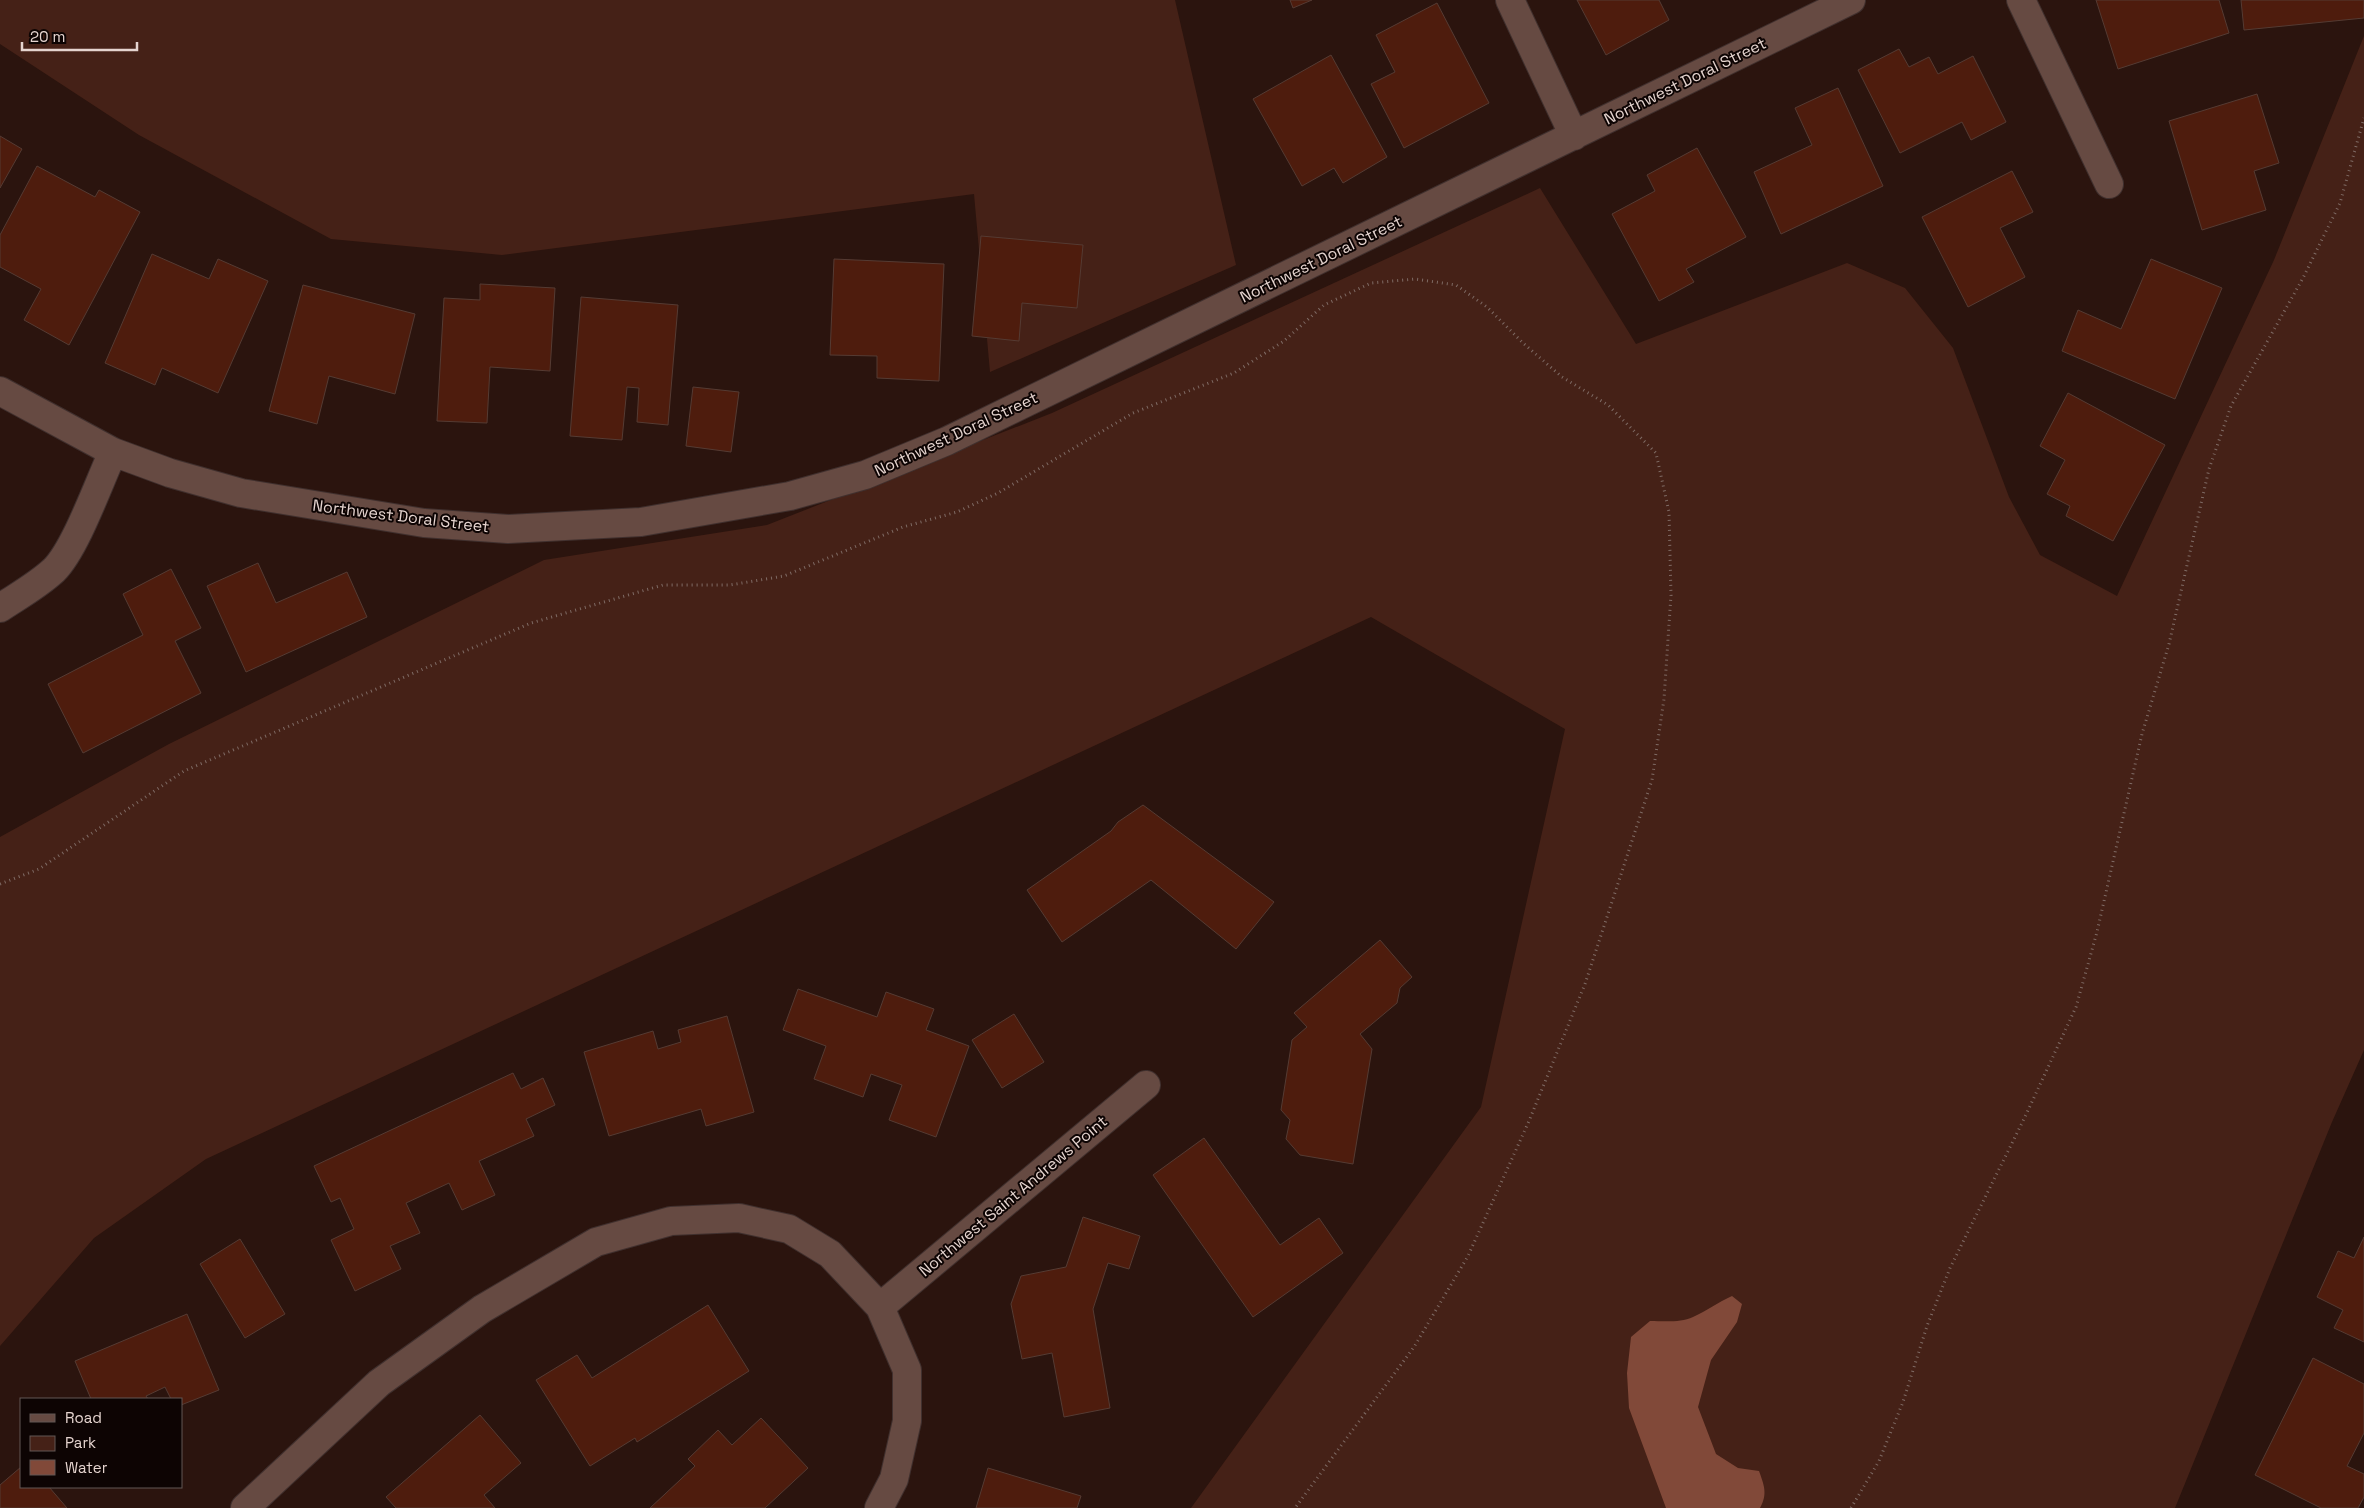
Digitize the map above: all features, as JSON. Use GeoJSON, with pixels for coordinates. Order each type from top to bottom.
{"type":"FeatureCollection","features":[{"type":"Feature","properties":{"kind":"street"},"geometry":{"type":"LineString","coordinates":[[1510,0],[1574,136]]}},
{"type":"Feature","properties":{"kind":"street","name":"Northwest Doral Street"},"geometry":{"type":"LineString","coordinates":[[0,391],[113,452],[170,473],[240,494],[415,521],[508,529],[641,522],[790,496],[865,475],[947,440],[1851,0]]}},
{"type":"Feature","properties":{"kind":"street"},"geometry":{"type":"LineString","coordinates":[[2021,0],[2110,184]]}},
{"type":"Feature","properties":{"kind":"street"},"geometry":{"type":"LineString","coordinates":[[0,608],[27,591],[55,568],[73,542],[113,452]]}},
{"type":"Feature","properties":{"kind":"street","name":"Northwest Saint Andrews Point"},"geometry":{"type":"LineString","coordinates":[[880,1307],[1146,1085]]}},
{"type":"Feature","properties":{"kind":"street"},"geometry":{"type":"LineString","coordinates":[[245,1508],[379,1383],[482,1309],[596,1242],[670,1221],[739,1218],[789,1229],[830,1254],[880,1307],[906,1370],[907,1421],[894,1479],[879,1508]]}},
{"type":"Feature","properties":{"kind":"path"},"geometry":{"type":"LineString","coordinates":[[1851,1508],[1879,1461],[1903,1402],[1927,1326],[1950,1268],[2020,1128],[2076,1007],[2097,932],[2142,734],[2169,644],[2209,469],[2230,406],[2303,278],[2340,203],[2364,118]]}},
{"type":"Feature","properties":{"kind":"path"},"geometry":{"type":"LineString","coordinates":[[0,884],[39,868],[184,772],[531,623],[663,584],[730,585],[784,576],[903,527],[957,512],[998,493],[1134,414],[1234,373],[1284,341],[1324,305],[1371,283],[1415,278],[1456,285],[1488,308],[1523,343],[1562,377],[1608,406],[1656,452],[1669,512],[1670,595],[1664,699],[1652,780],[1585,984],[1529,1121],[1468,1256],[1414,1347],[1296,1508]]}},
{"type":"Feature","properties":{"kind":"green space"},"geometry":{"type":"Polygon","coordinates":[[[0,0],[1175,0],[1236,265],[990,372],[974,194],[502,255],[331,239],[139,135],[0,44],[0,0]]]}},
{"type":"Feature","properties":{"kind":"green space"},"geometry":{"type":"Polygon","coordinates":[[[2364,36],[2364,1050],[2332,1122],[2175,1508],[1191,1508],[1481,1107],[1565,729],[1371,617],[206,1159],[94,1238],[0,1346],[0,837],[169,744],[544,560],[767,525],[1052,413],[1540,188],[1636,344],[1847,263],[1905,288],[1953,348],[2009,497],[2040,555],[2117,596],[2274,260],[2364,36]]]}},
{"type":"Feature","properties":{"kind":"water"},"geometry":{"type":"Polygon","coordinates":[[[1732,1296],[1742,1304],[1737,1322],[1711,1360],[1698,1407],[1716,1454],[1738,1468],[1759,1471],[1764,1485],[1764,1498],[1760,1508],[1666,1508],[1629,1408],[1627,1373],[1631,1337],[1650,1321],[1688,1319],[1732,1296]]]}},
{"type":"Feature","properties":{"kind":"building"},"geometry":{"type":"Polygon","coordinates":[[[1290,0],[1312,0],[1293,8],[1290,0]]]}},
{"type":"Feature","properties":{"kind":"building"},"geometry":{"type":"Polygon","coordinates":[[[1577,0],[1659,0],[1669,20],[1606,55],[1577,0]]]}},
{"type":"Feature","properties":{"kind":"building"},"geometry":{"type":"Polygon","coordinates":[[[2096,0],[2219,0],[2229,33],[2118,69],[2096,0]]]}},
{"type":"Feature","properties":{"kind":"building"},"geometry":{"type":"Polygon","coordinates":[[[2241,0],[2364,0],[2364,18],[2244,30],[2241,0]]]}},
{"type":"Feature","properties":{"kind":"building"},"geometry":{"type":"Polygon","coordinates":[[[1437,3],[1489,103],[1404,148],[1371,84],[1395,72],[1376,35],[1437,3]]]}},
{"type":"Feature","properties":{"kind":"building"},"geometry":{"type":"Polygon","coordinates":[[[1899,49],[1909,67],[1929,57],[1938,74],[1973,56],[2006,122],[1971,140],[1962,122],[1900,153],[1858,70],[1899,49]]]}},
{"type":"Feature","properties":{"kind":"building"},"geometry":{"type":"Polygon","coordinates":[[[1331,55],[1387,157],[1343,183],[1334,168],[1302,186],[1253,99],[1331,55]]]}},
{"type":"Feature","properties":{"kind":"building"},"geometry":{"type":"Polygon","coordinates":[[[1838,88],[1883,186],[1781,234],[1754,172],[1812,145],[1795,108],[1838,88]]]}},
{"type":"Feature","properties":{"kind":"building"},"geometry":{"type":"Polygon","coordinates":[[[2257,94],[2279,163],[2254,171],[2266,210],[2202,230],[2169,121],[2257,94]]]}},
{"type":"Feature","properties":{"kind":"building"},"geometry":{"type":"Polygon","coordinates":[[[0,136],[22,149],[0,188],[0,136]]]}},
{"type":"Feature","properties":{"kind":"building"},"geometry":{"type":"Polygon","coordinates":[[[1697,148],[1746,237],[1686,269],[1694,282],[1659,301],[1612,214],[1655,191],[1647,175],[1697,148]]]}},
{"type":"Feature","properties":{"kind":"building"},"geometry":{"type":"Polygon","coordinates":[[[37,166],[95,197],[99,190],[140,212],[69,345],[24,320],[41,289],[0,267],[0,235],[37,166]]]}},
{"type":"Feature","properties":{"kind":"building"},"geometry":{"type":"Polygon","coordinates":[[[2012,171],[2033,212],[2000,228],[2025,277],[1968,307],[1922,217],[2012,171]]]}},
{"type":"Feature","properties":{"kind":"building"},"geometry":{"type":"Polygon","coordinates":[[[981,236],[1083,245],[1077,308],[1022,303],[1019,341],[972,336],[981,236]]]}},
{"type":"Feature","properties":{"kind":"building"},"geometry":{"type":"Polygon","coordinates":[[[152,254],[209,279],[218,259],[268,281],[218,393],[162,368],[155,385],[105,363],[152,254]]]}},
{"type":"Feature","properties":{"kind":"building"},"geometry":{"type":"Polygon","coordinates":[[[834,259],[944,264],[939,381],[877,378],[877,356],[830,355],[834,259]]]}},
{"type":"Feature","properties":{"kind":"building"},"geometry":{"type":"Polygon","coordinates":[[[2151,259],[2222,288],[2175,399],[2062,351],[2078,310],[2121,329],[2151,259]]]}},
{"type":"Feature","properties":{"kind":"building"},"geometry":{"type":"Polygon","coordinates":[[[480,284],[555,288],[550,371],[490,367],[487,423],[437,421],[444,298],[480,300],[480,284]]]}},
{"type":"Feature","properties":{"kind":"building"},"geometry":{"type":"Polygon","coordinates":[[[303,285],[415,314],[395,394],[329,376],[317,424],[269,411],[303,285]]]}},
{"type":"Feature","properties":{"kind":"building"},"geometry":{"type":"Polygon","coordinates":[[[581,297],[678,305],[668,425],[637,422],[639,388],[627,387],[622,440],[570,436],[581,297]]]}},
{"type":"Feature","properties":{"kind":"building"},"geometry":{"type":"Polygon","coordinates":[[[693,387],[739,392],[731,452],[686,446],[693,387]]]}},
{"type":"Feature","properties":{"kind":"building"},"geometry":{"type":"Polygon","coordinates":[[[2068,393],[2165,445],[2113,541],[2066,516],[2070,506],[2047,494],[2065,460],[2040,446],[2068,393]]]}},
{"type":"Feature","properties":{"kind":"building"},"geometry":{"type":"Polygon","coordinates":[[[258,563],[276,603],[347,572],[367,617],[246,672],[207,586],[258,563]]]}},
{"type":"Feature","properties":{"kind":"building"},"geometry":{"type":"Polygon","coordinates":[[[171,569],[201,628],[175,641],[201,693],[83,753],[48,684],[143,635],[123,594],[171,569]]]}},
{"type":"Feature","properties":{"kind":"building"},"geometry":{"type":"Polygon","coordinates":[[[1143,805],[1274,902],[1236,949],[1151,880],[1062,942],[1027,890],[1111,831],[1118,822],[1143,805]]]}},
{"type":"Feature","properties":{"kind":"building"},"geometry":{"type":"Polygon","coordinates":[[[1380,940],[1412,977],[1400,988],[1397,1003],[1360,1034],[1372,1049],[1353,1164],[1300,1155],[1286,1139],[1290,1120],[1281,1110],[1292,1040],[1307,1027],[1294,1013],[1380,940]]]}},
{"type":"Feature","properties":{"kind":"building"},"geometry":{"type":"Polygon","coordinates":[[[798,989],[877,1017],[886,992],[934,1009],[926,1030],[969,1046],[936,1137],[889,1120],[902,1085],[871,1074],[863,1097],[814,1079],[826,1046],[783,1030],[798,989]]]}},
{"type":"Feature","properties":{"kind":"building"},"geometry":{"type":"Polygon","coordinates":[[[1014,1014],[1044,1062],[1002,1088],[972,1040],[1014,1014]]]}},
{"type":"Feature","properties":{"kind":"building"},"geometry":{"type":"Polygon","coordinates":[[[727,1016],[754,1112],[706,1126],[701,1109],[609,1136],[584,1052],[653,1031],[658,1049],[681,1042],[678,1030],[727,1016]]]}},
{"type":"Feature","properties":{"kind":"building"},"geometry":{"type":"Polygon","coordinates":[[[513,1073],[521,1089],[543,1078],[555,1105],[526,1119],[534,1136],[479,1161],[495,1195],[462,1210],[449,1183],[406,1203],[420,1233],[390,1246],[401,1269],[355,1291],[331,1240],[354,1229],[340,1198],[331,1202],[314,1166],[513,1073]]]}},
{"type":"Feature","properties":{"kind":"building"},"geometry":{"type":"Polygon","coordinates":[[[1204,1138],[1280,1245],[1319,1218],[1343,1253],[1253,1317],[1153,1175],[1204,1138]]]}},
{"type":"Feature","properties":{"kind":"building"},"geometry":{"type":"Polygon","coordinates":[[[1083,1217],[1140,1236],[1129,1269],[1108,1263],[1093,1309],[1110,1408],[1064,1417],[1052,1353],[1022,1359],[1011,1304],[1021,1276],[1066,1267],[1083,1217]]]}},
{"type":"Feature","properties":{"kind":"building"},"geometry":{"type":"Polygon","coordinates":[[[2364,1237],[2364,1342],[2334,1328],[2343,1310],[2317,1297],[2338,1251],[2354,1258],[2364,1237]]]}},
{"type":"Feature","properties":{"kind":"building"},"geometry":{"type":"Polygon","coordinates":[[[240,1239],[285,1314],[245,1338],[200,1264],[240,1239]]]}},
{"type":"Feature","properties":{"kind":"building"},"geometry":{"type":"Polygon","coordinates":[[[708,1305],[749,1371],[637,1442],[635,1438],[590,1466],[536,1380],[577,1355],[592,1378],[708,1305]]]}},
{"type":"Feature","properties":{"kind":"building"},"geometry":{"type":"Polygon","coordinates":[[[187,1314],[219,1390],[182,1405],[182,1398],[170,1398],[165,1387],[146,1396],[147,1398],[91,1398],[75,1361],[187,1314]]]}},
{"type":"Feature","properties":{"kind":"building"},"geometry":{"type":"Polygon","coordinates":[[[2313,1358],[2364,1384],[2364,1433],[2347,1466],[2364,1474],[2364,1497],[2358,1508],[2321,1508],[2255,1475],[2313,1358]]]}},
{"type":"Feature","properties":{"kind":"building"},"geometry":{"type":"Polygon","coordinates":[[[480,1415],[521,1463],[484,1495],[495,1508],[396,1508],[386,1497],[480,1415]]]}},
{"type":"Feature","properties":{"kind":"building"},"geometry":{"type":"Polygon","coordinates":[[[761,1418],[808,1468],[765,1508],[650,1508],[695,1466],[688,1459],[718,1430],[732,1445],[761,1418]]]}},
{"type":"Feature","properties":{"kind":"building"},"geometry":{"type":"Polygon","coordinates":[[[20,1468],[20,1488],[50,1488],[67,1508],[0,1508],[0,1485],[20,1468]]]}},
{"type":"Feature","properties":{"kind":"building"},"geometry":{"type":"Polygon","coordinates":[[[988,1468],[1081,1496],[1077,1508],[976,1508],[988,1468]]]}}]}
